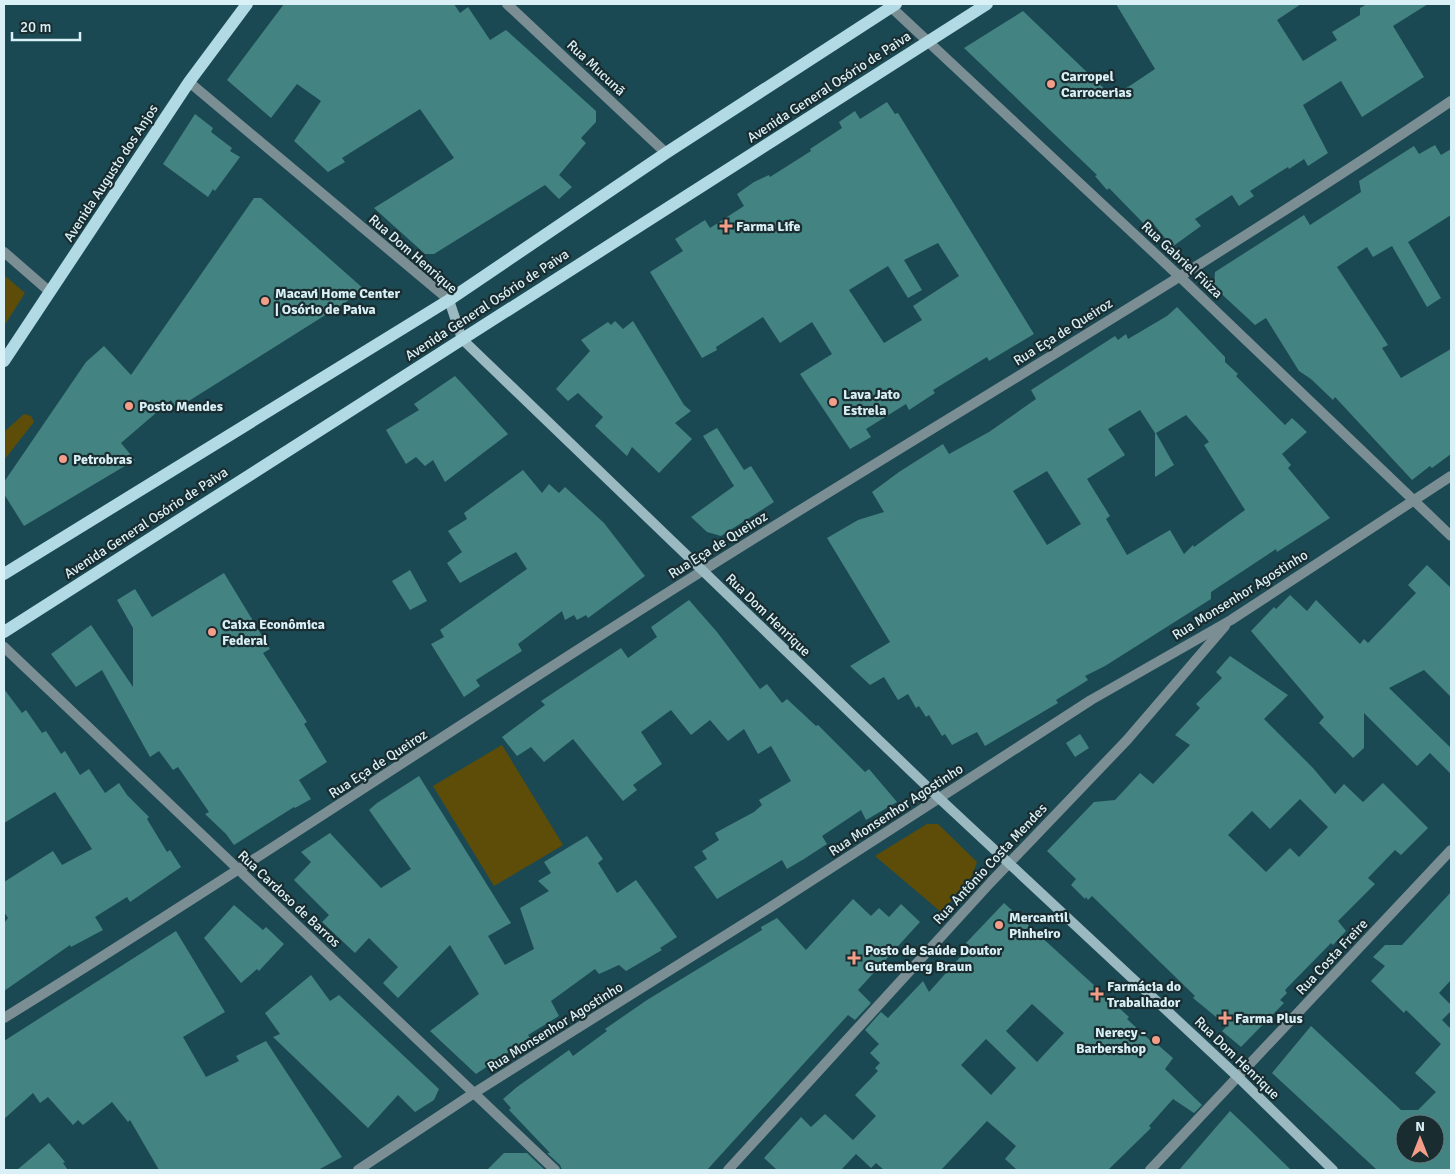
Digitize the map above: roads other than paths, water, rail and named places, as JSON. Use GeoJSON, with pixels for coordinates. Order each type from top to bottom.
{"type":"FeatureCollection","features":[{"type":"Feature","properties":{"kind":"main road","name":"Avenida Augusto dos Anjos"},"geometry":{"type":"LineString","coordinates":[[4,361],[189,82],[247,4]]}},
{"type":"Feature","properties":{"kind":"main road","name":"Avenida General Osório de Paiva"},"geometry":{"type":"LineString","coordinates":[[4,632],[988,4]]}},
{"type":"Feature","properties":{"kind":"main road","name":"Avenida General Osório de Paiva"},"geometry":{"type":"LineString","coordinates":[[4,574],[449,300],[666,153],[894,5]]}},
{"type":"Feature","properties":{"kind":"street","name":"Rua Mucunã"},"geometry":{"type":"LineString","coordinates":[[507,4],[666,153]]}},
{"type":"Feature","properties":{"kind":"street","name":"Rua Gabriel Fiúza"},"geometry":{"type":"LineString","coordinates":[[894,5],[927,42],[1179,276],[1451,536]]}},
{"type":"Feature","properties":{"kind":"street","name":"Rua Dom Henrique"},"geometry":{"type":"LineString","coordinates":[[189,82],[449,300],[462,339],[940,799],[1237,1076],[1333,1170]]}},
{"type":"Feature","properties":{"kind":"street","name":"Rua Eça de Queiroz"},"geometry":{"type":"LineString","coordinates":[[4,1018],[238,871],[702,571],[1336,179],[1451,101]]}},
{"type":"Feature","properties":{"kind":"street"},"geometry":{"type":"LineString","coordinates":[[4,252],[50,292]]}},
{"type":"Feature","properties":{"kind":"street","name":"Rua Monsenhor Agostinho"},"geometry":{"type":"LineString","coordinates":[[358,1170],[474,1093],[940,799],[1091,700],[1231,620],[1451,476]]}},
{"type":"Feature","properties":{"kind":"street","name":"Rua Antônio Costa Mendes"},"geometry":{"type":"LineString","coordinates":[[728,1170],[1009,863],[1127,740],[1231,620]]}},
{"type":"Feature","properties":{"kind":"street","name":"Rua Cardoso de Barros"},"geometry":{"type":"LineString","coordinates":[[4,648],[555,1170]]}},
{"type":"Feature","properties":{"kind":"street","name":"Rua Costa Freire"},"geometry":{"type":"LineString","coordinates":[[1150,1170],[1451,850]]}},
{"type":"Feature","properties":{"kind":"place","name":"Carropel Carrocerias"},"geometry":{"type":"Point","coordinates":[1051,84]}},
{"type":"Feature","properties":{"kind":"place","name":"Farma Life"},"geometry":{"type":"Point","coordinates":[726,226]}},
{"type":"Feature","properties":{"kind":"place","name":"Macavi Home Center | Osório de Paiva"},"geometry":{"type":"Point","coordinates":[265,301]}},
{"type":"Feature","properties":{"kind":"place","name":"Lava Jato Estrela"},"geometry":{"type":"Point","coordinates":[833,402]}},
{"type":"Feature","properties":{"kind":"place","name":"Posto Mendes"},"geometry":{"type":"Point","coordinates":[129,406]}},
{"type":"Feature","properties":{"kind":"place","name":"Petrobras"},"geometry":{"type":"Point","coordinates":[63,459]}},
{"type":"Feature","properties":{"kind":"place","name":"Caixa Econômica Federal"},"geometry":{"type":"Point","coordinates":[212,632]}},
{"type":"Feature","properties":{"kind":"place","name":"Mercantil Pinheiro"},"geometry":{"type":"Point","coordinates":[999,925]}},
{"type":"Feature","properties":{"kind":"place","name":"Posto de Saúde Doutor Gutemberg Braun"},"geometry":{"type":"Point","coordinates":[854,958]}},
{"type":"Feature","properties":{"kind":"place","name":"Farmácia do Trabalhador"},"geometry":{"type":"Point","coordinates":[1097,994]}},
{"type":"Feature","properties":{"kind":"place","name":"Farma Plus"},"geometry":{"type":"Point","coordinates":[1225,1018]}},
{"type":"Feature","properties":{"kind":"place","name":"Nerecy - Barbershop"},"geometry":{"type":"Point","coordinates":[1156,1040]}}]}
